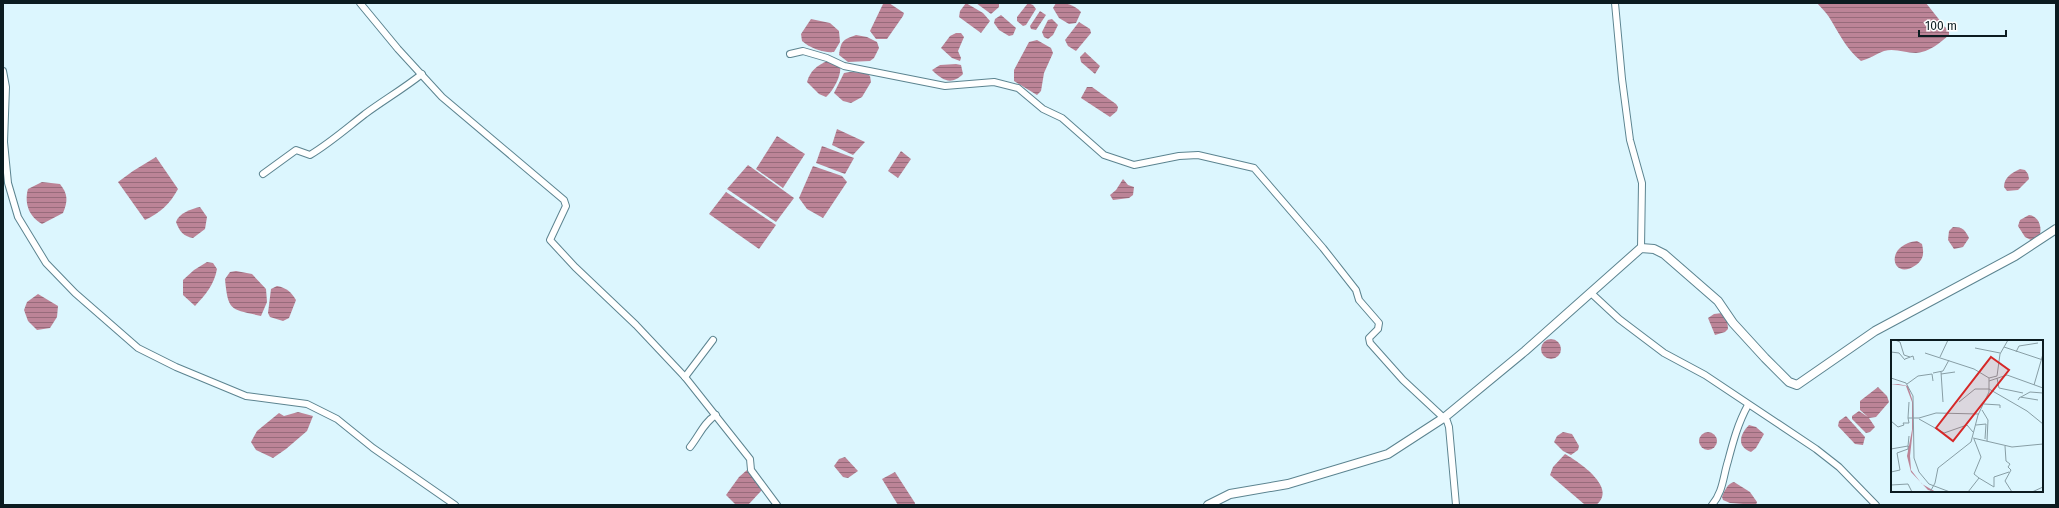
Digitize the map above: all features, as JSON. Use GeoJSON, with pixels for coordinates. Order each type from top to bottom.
{"type":"FeatureCollection","features":[{"type":"Feature","properties":{"kind":"street"},"geometry":{"type":"LineString","coordinates":[[360,3],[442,97],[564,200],[566,206],[550,240],[575,267],[636,324],[685,377],[750,459],[751,470],[777,505]]}},
{"type":"Feature","properties":{"kind":"street"},"geometry":{"type":"LineString","coordinates":[[1615,3],[1622,79],[1630,140],[1642,183],[1641,248]]}},
{"type":"Feature","properties":{"kind":"street"},"geometry":{"type":"LineString","coordinates":[[790,54],[802,51],[827,58],[844,66],[944,86],[994,82],[1018,88],[1043,109],[1062,118],[1104,155],[1134,165],[1179,156],[1198,155],[1254,168],[1323,248],[1356,290],[1360,300],[1379,322],[1378,329],[1369,338],[1370,343],[1403,380],[1445,418],[1449,427],[1456,505]]}},
{"type":"Feature","properties":{"kind":"street"},"geometry":{"type":"LineString","coordinates":[[3,71],[6,87],[4,142],[8,183],[18,217],[46,263],[75,293],[138,348],[176,367],[246,396],[307,404],[337,419],[373,448],[455,505]]}},
{"type":"Feature","properties":{"kind":"street"},"geometry":{"type":"LineString","coordinates":[[263,174],[296,150],[310,155],[334,141],[366,114],[397,94],[422,74]]}},
{"type":"Feature","properties":{"kind":"street"},"geometry":{"type":"LineString","coordinates":[[1208,505],[1230,494],[1288,484],[1388,454],[1445,418],[1525,351],[1641,248],[1654,249],[1670,259],[1718,301],[1733,323],[1765,358],[1789,382],[1797,385],[1875,331],[2015,256],[2056,229]]}},
{"type":"Feature","properties":{"kind":"street"},"geometry":{"type":"LineString","coordinates":[[1591,292],[1620,319],[1664,353],[1705,375],[1816,449],[1839,467],[1876,505]]}},
{"type":"Feature","properties":{"kind":"street"},"geometry":{"type":"LineString","coordinates":[[685,377],[713,340]]}},
{"type":"Feature","properties":{"kind":"street"},"geometry":{"type":"LineString","coordinates":[[1712,505],[1718,497],[1724,481],[1739,421],[1748,405]]}},
{"type":"Feature","properties":{"kind":"street"},"geometry":{"type":"LineString","coordinates":[[690,447],[699,436],[709,419],[716,415]]}},
{"type":"Feature","properties":{"kind":"shaded area"},"geometry":{"type":"Polygon","coordinates":[[[889,3],[904,13],[903,16],[887,39],[876,39],[870,31],[883,4],[889,3]]]}},
{"type":"Feature","properties":{"kind":"shaded area"},"geometry":{"type":"Polygon","coordinates":[[[966,3],[983,13],[990,21],[981,33],[959,17],[960,11],[966,3]]]}},
{"type":"Feature","properties":{"kind":"shaded area"},"geometry":{"type":"Polygon","coordinates":[[[976,3],[999,3],[999,7],[991,14],[976,3]]]}},
{"type":"Feature","properties":{"kind":"shaded area"},"geometry":{"type":"Polygon","coordinates":[[[1028,3],[1033,5],[1036,9],[1026,25],[1023,26],[1017,21],[1017,17],[1028,3]]]}},
{"type":"Feature","properties":{"kind":"shaded area"},"geometry":{"type":"Polygon","coordinates":[[[1056,3],[1070,4],[1081,12],[1076,23],[1069,24],[1059,18],[1053,8],[1056,3]]]}},
{"type":"Feature","properties":{"kind":"shaded area"},"geometry":{"type":"Polygon","coordinates":[[[1817,3],[1926,3],[1949,32],[1949,35],[1934,47],[1925,51],[1912,53],[1888,50],[1861,61],[1847,46],[1828,15],[1817,3]]]}},
{"type":"Feature","properties":{"kind":"shaded area"},"geometry":{"type":"Polygon","coordinates":[[[1040,11],[1046,15],[1036,30],[1031,29],[1030,26],[1040,11]]]}},
{"type":"Feature","properties":{"kind":"shaded area"},"geometry":{"type":"Polygon","coordinates":[[[1001,15],[1016,28],[1013,35],[1009,36],[999,30],[994,23],[995,19],[1001,15]]]}},
{"type":"Feature","properties":{"kind":"shaded area"},"geometry":{"type":"Polygon","coordinates":[[[811,19],[830,23],[839,31],[840,42],[834,52],[817,50],[802,41],[801,34],[811,19]]]}},
{"type":"Feature","properties":{"kind":"shaded area"},"geometry":{"type":"Polygon","coordinates":[[[1052,19],[1058,25],[1053,35],[1048,39],[1044,37],[1042,32],[1048,20],[1052,19]]]}},
{"type":"Feature","properties":{"kind":"shaded area"},"geometry":{"type":"Polygon","coordinates":[[[1079,22],[1090,29],[1091,33],[1076,51],[1068,46],[1065,40],[1079,22]]]}},
{"type":"Feature","properties":{"kind":"shaded area"},"geometry":{"type":"Polygon","coordinates":[[[956,33],[961,33],[964,37],[958,51],[961,58],[960,61],[952,58],[941,48],[950,36],[956,33]]]}},
{"type":"Feature","properties":{"kind":"shaded area"},"geometry":{"type":"Polygon","coordinates":[[[856,35],[867,37],[877,42],[879,48],[874,58],[870,61],[848,62],[839,55],[843,42],[856,35]]]}},
{"type":"Feature","properties":{"kind":"shaded area"},"geometry":{"type":"Polygon","coordinates":[[[1037,40],[1051,48],[1053,53],[1044,73],[1041,91],[1037,95],[1014,81],[1014,70],[1029,42],[1037,40]]]}},
{"type":"Feature","properties":{"kind":"shaded area"},"geometry":{"type":"Polygon","coordinates":[[[1085,52],[1100,66],[1095,74],[1081,62],[1080,57],[1085,52]]]}},
{"type":"Feature","properties":{"kind":"shaded area"},"geometry":{"type":"Polygon","coordinates":[[[828,61],[840,66],[840,74],[836,83],[826,97],[819,94],[807,82],[814,69],[820,64],[828,61]]]}},
{"type":"Feature","properties":{"kind":"shaded area"},"geometry":{"type":"Polygon","coordinates":[[[940,65],[961,65],[963,74],[959,78],[951,81],[939,77],[932,70],[940,65]]]}},
{"type":"Feature","properties":{"kind":"shaded area"},"geometry":{"type":"Polygon","coordinates":[[[844,73],[866,73],[870,76],[871,82],[862,97],[851,103],[843,101],[834,93],[844,73]]]}},
{"type":"Feature","properties":{"kind":"shaded area"},"geometry":{"type":"Polygon","coordinates":[[[1087,87],[1092,87],[1116,104],[1118,107],[1117,111],[1110,117],[1081,98],[1087,87]]]}},
{"type":"Feature","properties":{"kind":"shaded area"},"geometry":{"type":"Polygon","coordinates":[[[837,129],[865,142],[853,155],[832,145],[837,129]]]}},
{"type":"Feature","properties":{"kind":"shaded area"},"geometry":{"type":"Polygon","coordinates":[[[777,136],[805,154],[783,188],[756,169],[777,136]]]}},
{"type":"Feature","properties":{"kind":"shaded area"},"geometry":{"type":"Polygon","coordinates":[[[822,146],[854,158],[845,174],[816,163],[822,146]]]}},
{"type":"Feature","properties":{"kind":"shaded area"},"geometry":{"type":"Polygon","coordinates":[[[901,151],[911,159],[898,178],[888,171],[901,151]]]}},
{"type":"Feature","properties":{"kind":"shaded area"},"geometry":{"type":"Polygon","coordinates":[[[156,157],[178,189],[164,208],[145,220],[118,182],[156,157]]]}},
{"type":"Feature","properties":{"kind":"shaded area"},"geometry":{"type":"Polygon","coordinates":[[[748,165],[794,198],[776,222],[727,189],[748,165]]]}},
{"type":"Feature","properties":{"kind":"shaded area"},"geometry":{"type":"Polygon","coordinates":[[[813,166],[842,176],[847,182],[823,218],[807,209],[799,198],[813,166]]]}},
{"type":"Feature","properties":{"kind":"shaded area"},"geometry":{"type":"Polygon","coordinates":[[[2020,169],[2025,170],[2029,179],[2018,190],[2007,191],[2004,187],[2005,181],[2011,174],[2020,169]]]}},
{"type":"Feature","properties":{"kind":"shaded area"},"geometry":{"type":"Polygon","coordinates":[[[1123,179],[1128,185],[1134,187],[1133,195],[1129,198],[1113,200],[1110,195],[1116,190],[1123,179]]]}},
{"type":"Feature","properties":{"kind":"shaded area"},"geometry":{"type":"Polygon","coordinates":[[[42,182],[60,184],[66,194],[66,205],[63,213],[42,224],[31,214],[27,204],[27,194],[28,189],[42,182]]]}},
{"type":"Feature","properties":{"kind":"shaded area"},"geometry":{"type":"Polygon","coordinates":[[[726,192],[776,225],[759,249],[709,214],[726,192]]]}},
{"type":"Feature","properties":{"kind":"shaded area"},"geometry":{"type":"Polygon","coordinates":[[[200,207],[207,217],[205,229],[193,238],[184,235],[180,231],[176,222],[180,216],[189,210],[200,207]]]}},
{"type":"Feature","properties":{"kind":"shaded area"},"geometry":{"type":"Polygon","coordinates":[[[2029,215],[2037,219],[2040,228],[2040,234],[2033,241],[2025,237],[2018,226],[2020,220],[2029,215]]]}},
{"type":"Feature","properties":{"kind":"shaded area"},"geometry":{"type":"Polygon","coordinates":[[[1953,227],[1963,230],[1969,238],[1963,247],[1954,249],[1948,240],[1949,231],[1953,227]]]}},
{"type":"Feature","properties":{"kind":"shaded area"},"geometry":{"type":"Polygon","coordinates":[[[1917,241],[1922,244],[1922,258],[1916,265],[1908,269],[1901,269],[1897,266],[1895,255],[1899,249],[1906,244],[1917,241]]]}},
{"type":"Feature","properties":{"kind":"shaded area"},"geometry":{"type":"Polygon","coordinates":[[[207,262],[213,263],[217,269],[216,275],[209,289],[195,306],[183,295],[183,280],[194,270],[207,262]]]}},
{"type":"Feature","properties":{"kind":"shaded area"},"geometry":{"type":"Polygon","coordinates":[[[236,271],[252,274],[266,289],[267,302],[261,316],[237,310],[230,303],[226,290],[225,279],[230,272],[236,271]]]}},
{"type":"Feature","properties":{"kind":"shaded area"},"geometry":{"type":"Polygon","coordinates":[[[277,286],[288,291],[296,300],[289,318],[283,321],[270,317],[268,313],[271,289],[277,286]]]}},
{"type":"Feature","properties":{"kind":"shaded area"},"geometry":{"type":"Polygon","coordinates":[[[38,294],[58,306],[57,317],[50,328],[37,330],[28,321],[24,310],[27,302],[38,294]]]}},
{"type":"Feature","properties":{"kind":"shaded area"},"geometry":{"type":"Polygon","coordinates":[[[1722,313],[1727,318],[1728,329],[1725,332],[1715,335],[1708,318],[1714,314],[1722,313]]]}},
{"type":"Feature","properties":{"kind":"shaded area"},"geometry":{"type":"Polygon","coordinates":[[[1551,339],[1558,342],[1561,349],[1558,356],[1551,359],[1544,356],[1541,349],[1544,342],[1551,339]]]}},
{"type":"Feature","properties":{"kind":"shaded area"},"geometry":{"type":"Polygon","coordinates":[[[1878,387],[1887,396],[1889,402],[1876,417],[1869,418],[1875,427],[1870,432],[1866,433],[1852,419],[1852,416],[1859,411],[1868,417],[1860,410],[1860,401],[1878,387]]]}},
{"type":"Feature","properties":{"kind":"shaded area"},"geometry":{"type":"Polygon","coordinates":[[[298,412],[313,416],[307,431],[273,458],[256,450],[251,442],[257,431],[279,413],[284,416],[298,412]]]}},
{"type":"Feature","properties":{"kind":"shaded area"},"geometry":{"type":"Polygon","coordinates":[[[1846,416],[1865,437],[1863,445],[1855,444],[1838,426],[1839,421],[1846,416]]]}},
{"type":"Feature","properties":{"kind":"shaded area"},"geometry":{"type":"Polygon","coordinates":[[[1749,425],[1756,427],[1764,434],[1756,448],[1751,452],[1743,447],[1741,440],[1743,433],[1749,425]]]}},
{"type":"Feature","properties":{"kind":"shaded area"},"geometry":{"type":"Polygon","coordinates":[[[1563,432],[1572,434],[1579,446],[1578,450],[1571,455],[1563,451],[1554,442],[1557,436],[1563,432]]]}},
{"type":"Feature","properties":{"kind":"shaded area"},"geometry":{"type":"Polygon","coordinates":[[[1708,432],[1714,435],[1717,441],[1714,447],[1708,450],[1702,447],[1699,441],[1702,435],[1708,432]]]}},
{"type":"Feature","properties":{"kind":"shaded area"},"geometry":{"type":"Polygon","coordinates":[[[1565,454],[1587,469],[1600,484],[1602,498],[1596,505],[1584,504],[1550,475],[1553,467],[1565,454]]]}},
{"type":"Feature","properties":{"kind":"shaded area"},"geometry":{"type":"Polygon","coordinates":[[[845,457],[858,471],[848,478],[843,477],[834,466],[839,459],[845,457]]]}},
{"type":"Feature","properties":{"kind":"shaded area"},"geometry":{"type":"Polygon","coordinates":[[[747,470],[762,490],[748,505],[736,505],[726,495],[739,477],[747,470]]]}},
{"type":"Feature","properties":{"kind":"shaded area"},"geometry":{"type":"Polygon","coordinates":[[[895,472],[915,505],[898,505],[882,479],[895,472]]]}},
{"type":"Feature","properties":{"kind":"shaded area"},"geometry":{"type":"Polygon","coordinates":[[[1734,482],[1750,492],[1757,502],[1756,505],[1730,503],[1723,500],[1722,497],[1725,490],[1734,482]]]}}]}
